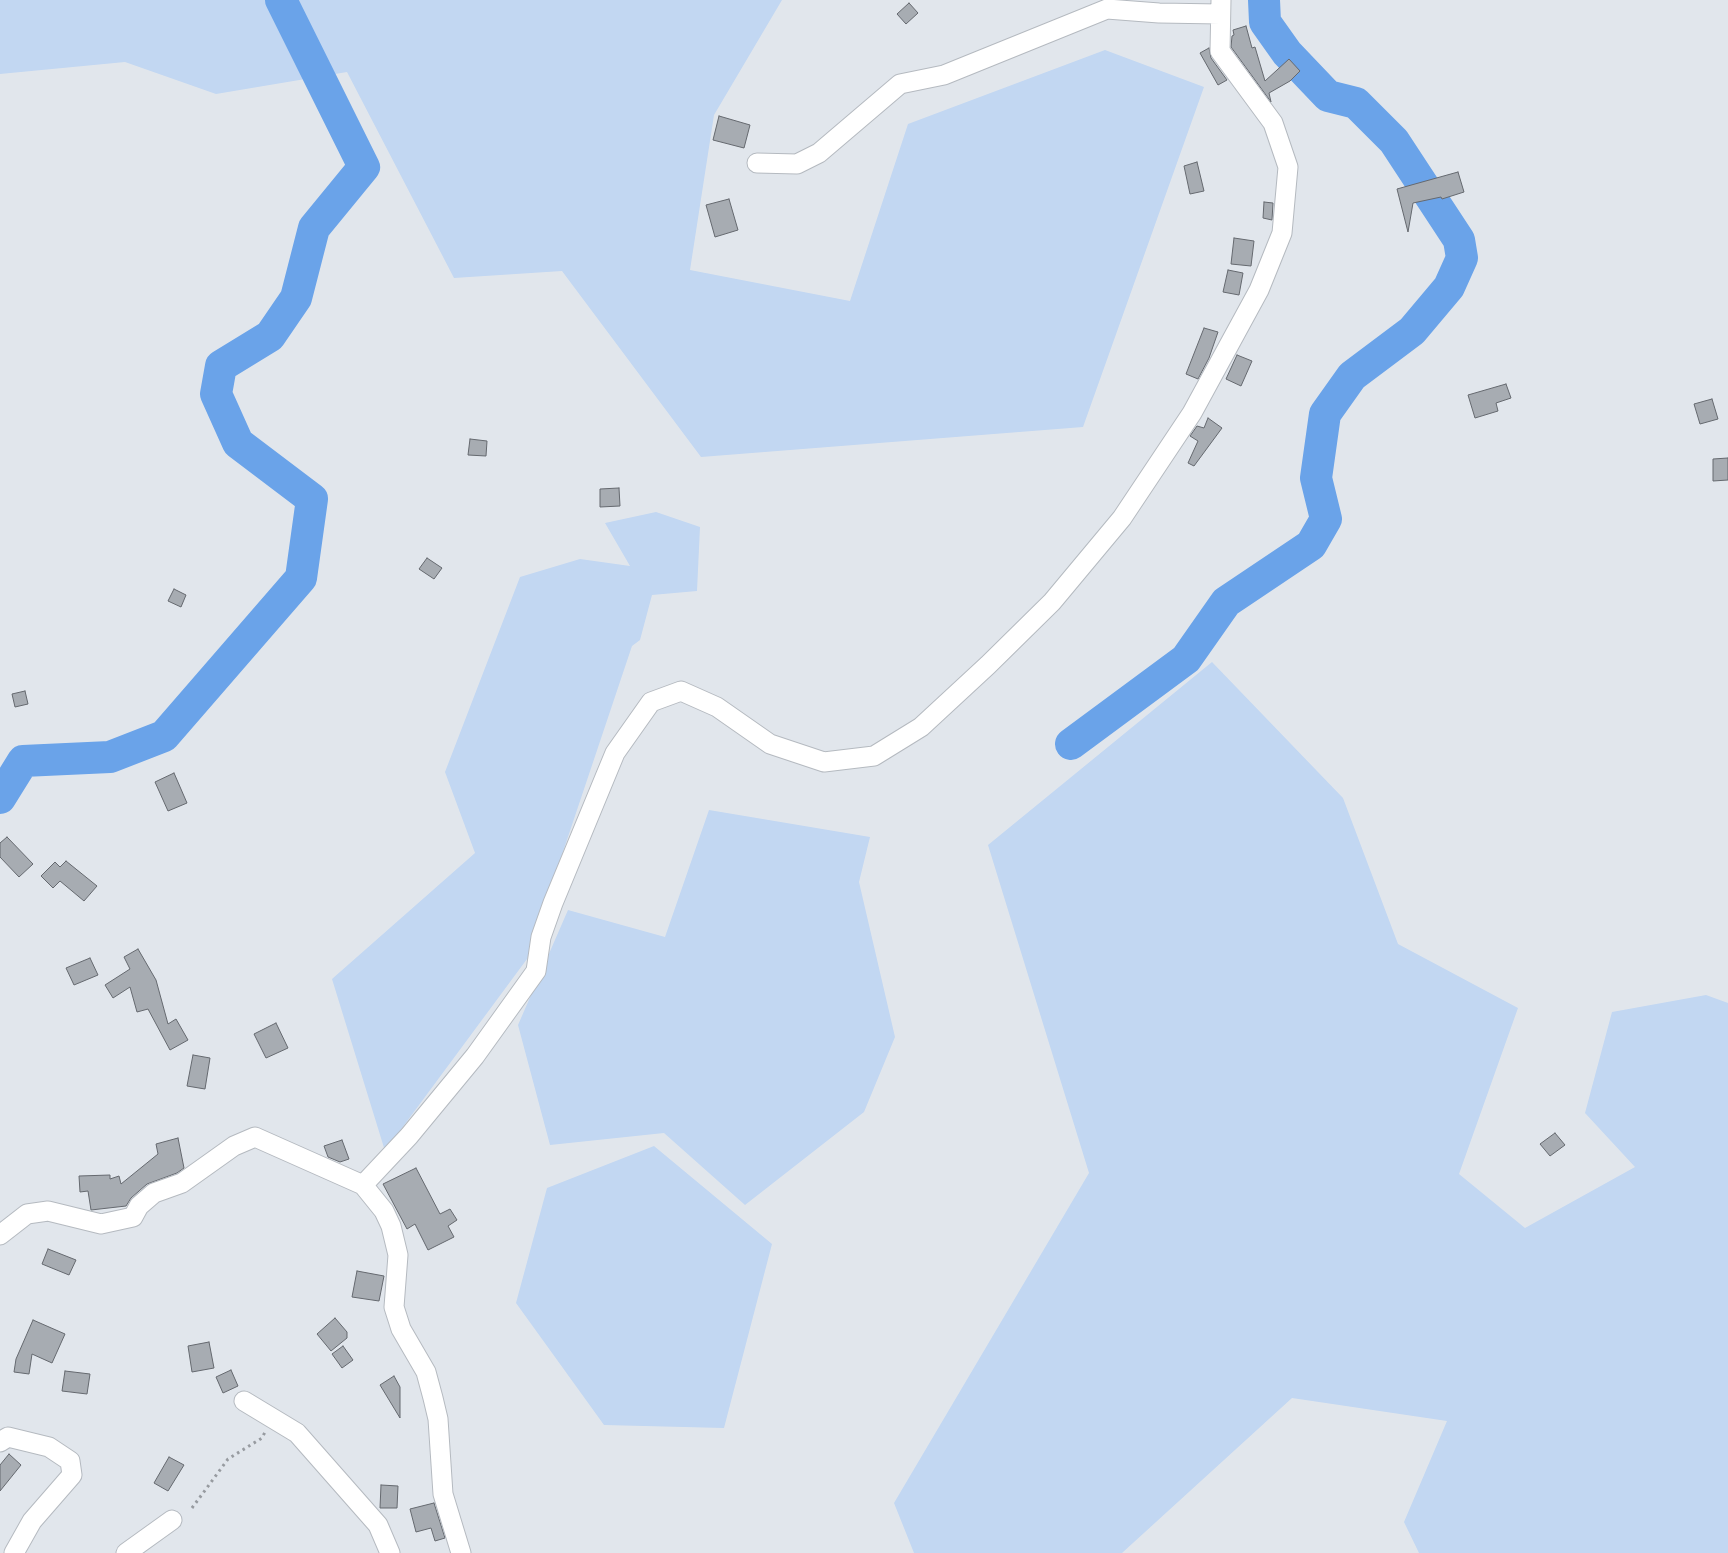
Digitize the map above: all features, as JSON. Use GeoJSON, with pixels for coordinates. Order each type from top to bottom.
{"type":"FeatureCollection","features":[{"type":"Feature","properties":{"kind":"street"},"geometry":{"type":"LineString","coordinates":[[363,1185],[408,1136],[475,1056],[536,971],[541,937],[553,903],[615,753],[651,702],[681,691],[717,707],[770,744],[824,762],[874,756],[921,728],[1052,602],[1122,518],[1192,413],[1259,290],[1282,233],[1288,167],[1272,123],[1220,51],[1221,7],[1159,13],[1107,9],[944,75],[900,84],[819,153],[797,164],[757,163]]}},
{"type":"Feature","properties":{"kind":"street"},"geometry":{"type":"LineString","coordinates":[[0,1235],[27,1214],[48,1211],[102,1224],[133,1217],[140,1206],[154,1193],[182,1183],[234,1146],[255,1137],[363,1185],[384,1211],[391,1226],[398,1254],[394,1307],[401,1329],[426,1372],[433,1398],[438,1419],[444,1494],[456,1551]]}},
{"type":"Feature","properties":{"kind":"street"},"geometry":{"type":"LineString","coordinates":[[244,1402],[297,1433],[378,1525],[390,1553]]}},
{"type":"Feature","properties":{"kind":"street"},"geometry":{"type":"LineString","coordinates":[[0,1442],[8,1437],[49,1447],[70,1461],[72,1475],[32,1521],[14,1553]]}},
{"type":"Feature","properties":{"kind":"street"},"geometry":{"type":"LineString","coordinates":[[126,1553],[172,1520]]}},
{"type":"Feature","properties":{"kind":"path"},"geometry":{"type":"LineString","coordinates":[[192,1508],[228,1459],[262,1438],[273,1419]]}},
{"type":"Feature","properties":{"kind":"shaded area"},"geometry":{"type":"Polygon","coordinates":[[[0,0],[782,0],[714,115],[690,270],[850,301],[908,124],[1105,50],[1204,87],[1083,427],[701,457],[562,271],[454,278],[347,72],[216,94],[125,62],[0,74],[0,0]]]}},
{"type":"Feature","properties":{"kind":"shaded area"},"geometry":{"type":"Polygon","coordinates":[[[656,512],[700,527],[697,591],[652,595],[640,640],[632,646],[527,959],[385,1151],[332,979],[475,853],[445,772],[520,577],[580,559],[630,566],[605,523],[656,512]]]}},
{"type":"Feature","properties":{"kind":"shaded area"},"geometry":{"type":"Polygon","coordinates":[[[1212,662],[1343,798],[1398,944],[1518,1008],[1459,1174],[1525,1228],[1635,1167],[1585,1113],[1612,1012],[1706,995],[1728,1003],[1728,1553],[1419,1553],[1404,1522],[1447,1421],[1292,1398],[1122,1553],[914,1553],[894,1503],[1089,1173],[988,845],[1212,662]]]}},
{"type":"Feature","properties":{"kind":"shaded area"},"geometry":{"type":"Polygon","coordinates":[[[709,810],[870,837],[859,882],[895,1037],[864,1112],[745,1205],[664,1133],[550,1145],[518,1025],[568,910],[665,937],[709,810]]]}},
{"type":"Feature","properties":{"kind":"shaded area"},"geometry":{"type":"Polygon","coordinates":[[[654,1146],[772,1244],[724,1428],[604,1425],[516,1303],[547,1188],[654,1146]]]}},
{"type":"Feature","properties":{"kind":"building"},"geometry":{"type":"Polygon","coordinates":[[[909,3],[918,13],[906,24],[897,14],[909,3]]]}},
{"type":"Feature","properties":{"kind":"building"},"geometry":{"type":"Polygon","coordinates":[[[1246,26],[1252,48],[1255,47],[1265,81],[1289,59],[1300,71],[1290,81],[1269,93],[1271,102],[1231,47],[1232,36],[1234,35],[1233,30],[1246,26]]]}},
{"type":"Feature","properties":{"kind":"building"},"geometry":{"type":"Polygon","coordinates":[[[1209,48],[1211,58],[1227,80],[1218,85],[1200,53],[1209,48]]]}},
{"type":"Feature","properties":{"kind":"building"},"geometry":{"type":"Polygon","coordinates":[[[719,116],[750,125],[744,148],[713,140],[719,116]]]}},
{"type":"Feature","properties":{"kind":"building"},"geometry":{"type":"Polygon","coordinates":[[[1197,162],[1204,191],[1190,194],[1184,166],[1197,162]]]}},
{"type":"Feature","properties":{"kind":"building"},"geometry":{"type":"Polygon","coordinates":[[[1458,172],[1464,192],[1442,199],[1441,197],[1413,203],[1408,232],[1397,189],[1458,172]]]}},
{"type":"Feature","properties":{"kind":"building"},"geometry":{"type":"Polygon","coordinates":[[[729,199],[738,230],[715,237],[706,205],[729,199]]]}},
{"type":"Feature","properties":{"kind":"building"},"geometry":{"type":"Polygon","coordinates":[[[1264,202],[1273,203],[1272,220],[1263,218],[1264,202]]]}},
{"type":"Feature","properties":{"kind":"building"},"geometry":{"type":"Polygon","coordinates":[[[1234,238],[1254,241],[1251,266],[1231,264],[1234,238]]]}},
{"type":"Feature","properties":{"kind":"building"},"geometry":{"type":"Polygon","coordinates":[[[1228,270],[1243,273],[1239,295],[1223,292],[1228,270]]]}},
{"type":"Feature","properties":{"kind":"building"},"geometry":{"type":"Polygon","coordinates":[[[1204,328],[1218,332],[1209,358],[1198,379],[1186,374],[1204,328]]]}},
{"type":"Feature","properties":{"kind":"building"},"geometry":{"type":"Polygon","coordinates":[[[1237,355],[1252,361],[1241,386],[1226,379],[1237,355]]]}},
{"type":"Feature","properties":{"kind":"building"},"geometry":{"type":"Polygon","coordinates":[[[1506,384],[1511,398],[1496,403],[1498,411],[1475,418],[1468,395],[1506,384]]]}},
{"type":"Feature","properties":{"kind":"building"},"geometry":{"type":"Polygon","coordinates":[[[1712,399],[1718,419],[1700,424],[1694,404],[1712,399]]]}},
{"type":"Feature","properties":{"kind":"building"},"geometry":{"type":"Polygon","coordinates":[[[1208,418],[1222,428],[1194,466],[1188,463],[1198,441],[1190,436],[1197,426],[1204,428],[1208,418]]]}},
{"type":"Feature","properties":{"kind":"building"},"geometry":{"type":"Polygon","coordinates":[[[470,439],[487,441],[486,456],[468,455],[470,439]]]}},
{"type":"Feature","properties":{"kind":"building"},"geometry":{"type":"Polygon","coordinates":[[[1728,458],[1728,480],[1713,481],[1713,459],[1728,458]]]}},
{"type":"Feature","properties":{"kind":"building"},"geometry":{"type":"Polygon","coordinates":[[[619,488],[620,506],[600,507],[600,489],[619,488]]]}},
{"type":"Feature","properties":{"kind":"building"},"geometry":{"type":"Polygon","coordinates":[[[427,558],[442,568],[434,579],[419,569],[427,558]]]}},
{"type":"Feature","properties":{"kind":"building"},"geometry":{"type":"Polygon","coordinates":[[[174,589],[186,595],[181,607],[168,601],[174,589]]]}},
{"type":"Feature","properties":{"kind":"building"},"geometry":{"type":"Polygon","coordinates":[[[25,691],[28,704],[15,707],[12,694],[25,691]]]}},
{"type":"Feature","properties":{"kind":"building"},"geometry":{"type":"Polygon","coordinates":[[[174,773],[187,803],[168,811],[155,782],[174,773]]]}},
{"type":"Feature","properties":{"kind":"building"},"geometry":{"type":"Polygon","coordinates":[[[7,837],[33,864],[19,877],[0,857],[0,843],[7,837]]]}},
{"type":"Feature","properties":{"kind":"building"},"geometry":{"type":"Polygon","coordinates":[[[66,861],[97,886],[84,901],[60,881],[53,888],[41,876],[55,862],[60,867],[66,861]]]}},
{"type":"Feature","properties":{"kind":"building"},"geometry":{"type":"Polygon","coordinates":[[[138,949],[156,980],[168,1024],[176,1019],[188,1040],[170,1050],[148,1009],[137,1012],[130,987],[113,998],[105,985],[130,969],[124,957],[138,949]]]}},
{"type":"Feature","properties":{"kind":"building"},"geometry":{"type":"Polygon","coordinates":[[[90,958],[98,975],[74,985],[66,968],[90,958]]]}},
{"type":"Feature","properties":{"kind":"building"},"geometry":{"type":"Polygon","coordinates":[[[276,1023],[288,1048],[266,1058],[254,1034],[276,1023]]]}},
{"type":"Feature","properties":{"kind":"building"},"geometry":{"type":"Polygon","coordinates":[[[193,1055],[210,1058],[205,1089],[187,1086],[193,1055]]]}},
{"type":"Feature","properties":{"kind":"building"},"geometry":{"type":"Polygon","coordinates":[[[1555,1133],[1565,1145],[1550,1156],[1540,1144],[1555,1133]]]}},
{"type":"Feature","properties":{"kind":"building"},"geometry":{"type":"Polygon","coordinates":[[[178,1138],[184,1168],[177,1173],[147,1184],[131,1198],[126,1206],[91,1210],[88,1191],[80,1192],[79,1176],[110,1175],[110,1179],[119,1176],[121,1184],[158,1154],[156,1144],[178,1138]]]}},
{"type":"Feature","properties":{"kind":"building"},"geometry":{"type":"Polygon","coordinates":[[[342,1140],[349,1159],[340,1162],[328,1157],[324,1146],[342,1140]]]}},
{"type":"Feature","properties":{"kind":"building"},"geometry":{"type":"Polygon","coordinates":[[[416,1168],[440,1214],[450,1209],[457,1220],[448,1226],[454,1237],[428,1250],[415,1224],[407,1229],[383,1184],[416,1168]]]}},
{"type":"Feature","properties":{"kind":"building"},"geometry":{"type":"Polygon","coordinates":[[[48,1249],[76,1260],[69,1275],[42,1264],[48,1249]]]}},
{"type":"Feature","properties":{"kind":"building"},"geometry":{"type":"Polygon","coordinates":[[[357,1271],[384,1276],[379,1301],[352,1297],[357,1271]]]}},
{"type":"Feature","properties":{"kind":"building"},"geometry":{"type":"Polygon","coordinates":[[[335,1318],[347,1332],[347,1338],[331,1351],[317,1334],[335,1318]]]}},
{"type":"Feature","properties":{"kind":"building"},"geometry":{"type":"Polygon","coordinates":[[[33,1320],[65,1334],[52,1363],[32,1354],[29,1374],[14,1372],[16,1359],[33,1320]]]}},
{"type":"Feature","properties":{"kind":"building"},"geometry":{"type":"Polygon","coordinates":[[[209,1342],[214,1368],[192,1372],[188,1346],[209,1342]]]}},
{"type":"Feature","properties":{"kind":"building"},"geometry":{"type":"Polygon","coordinates":[[[343,1346],[353,1360],[342,1368],[332,1354],[343,1346]]]}},
{"type":"Feature","properties":{"kind":"building"},"geometry":{"type":"Polygon","coordinates":[[[231,1370],[238,1386],[223,1393],[216,1377],[231,1370]]]}},
{"type":"Feature","properties":{"kind":"building"},"geometry":{"type":"Polygon","coordinates":[[[65,1371],[90,1374],[87,1394],[62,1391],[65,1371]]]}},
{"type":"Feature","properties":{"kind":"building"},"geometry":{"type":"Polygon","coordinates":[[[394,1376],[400,1387],[400,1418],[380,1385],[394,1376]]]}},
{"type":"Feature","properties":{"kind":"building"},"geometry":{"type":"Polygon","coordinates":[[[9,1454],[21,1465],[0,1491],[0,1465],[9,1454]]]}},
{"type":"Feature","properties":{"kind":"building"},"geometry":{"type":"Polygon","coordinates":[[[169,1457],[184,1465],[168,1491],[154,1483],[169,1457]]]}},
{"type":"Feature","properties":{"kind":"building"},"geometry":{"type":"Polygon","coordinates":[[[381,1485],[398,1486],[397,1508],[380,1508],[381,1485]]]}},
{"type":"Feature","properties":{"kind":"building"},"geometry":{"type":"Polygon","coordinates":[[[434,1503],[445,1538],[435,1541],[431,1528],[416,1532],[410,1509],[434,1503]]]}},
{"type":"Feature","properties":{"kind":"waterway"},"geometry":{"type":"LineString","coordinates":[[0,798],[23,761],[110,757],[164,736],[301,578],[312,499],[238,443],[216,394],[221,366],[270,336],[296,298],[314,228],[364,167],[281,0]]}},
{"type":"Feature","properties":{"kind":"waterway"},"geometry":{"type":"LineString","coordinates":[[1071,744],[1186,659],[1226,602],[1311,545],[1326,519],[1316,478],[1325,414],[1352,376],[1412,331],[1449,287],[1462,258],[1459,240],[1394,141],[1356,103],[1328,96],[1287,53],[1265,22],[1264,0]]}}]}
